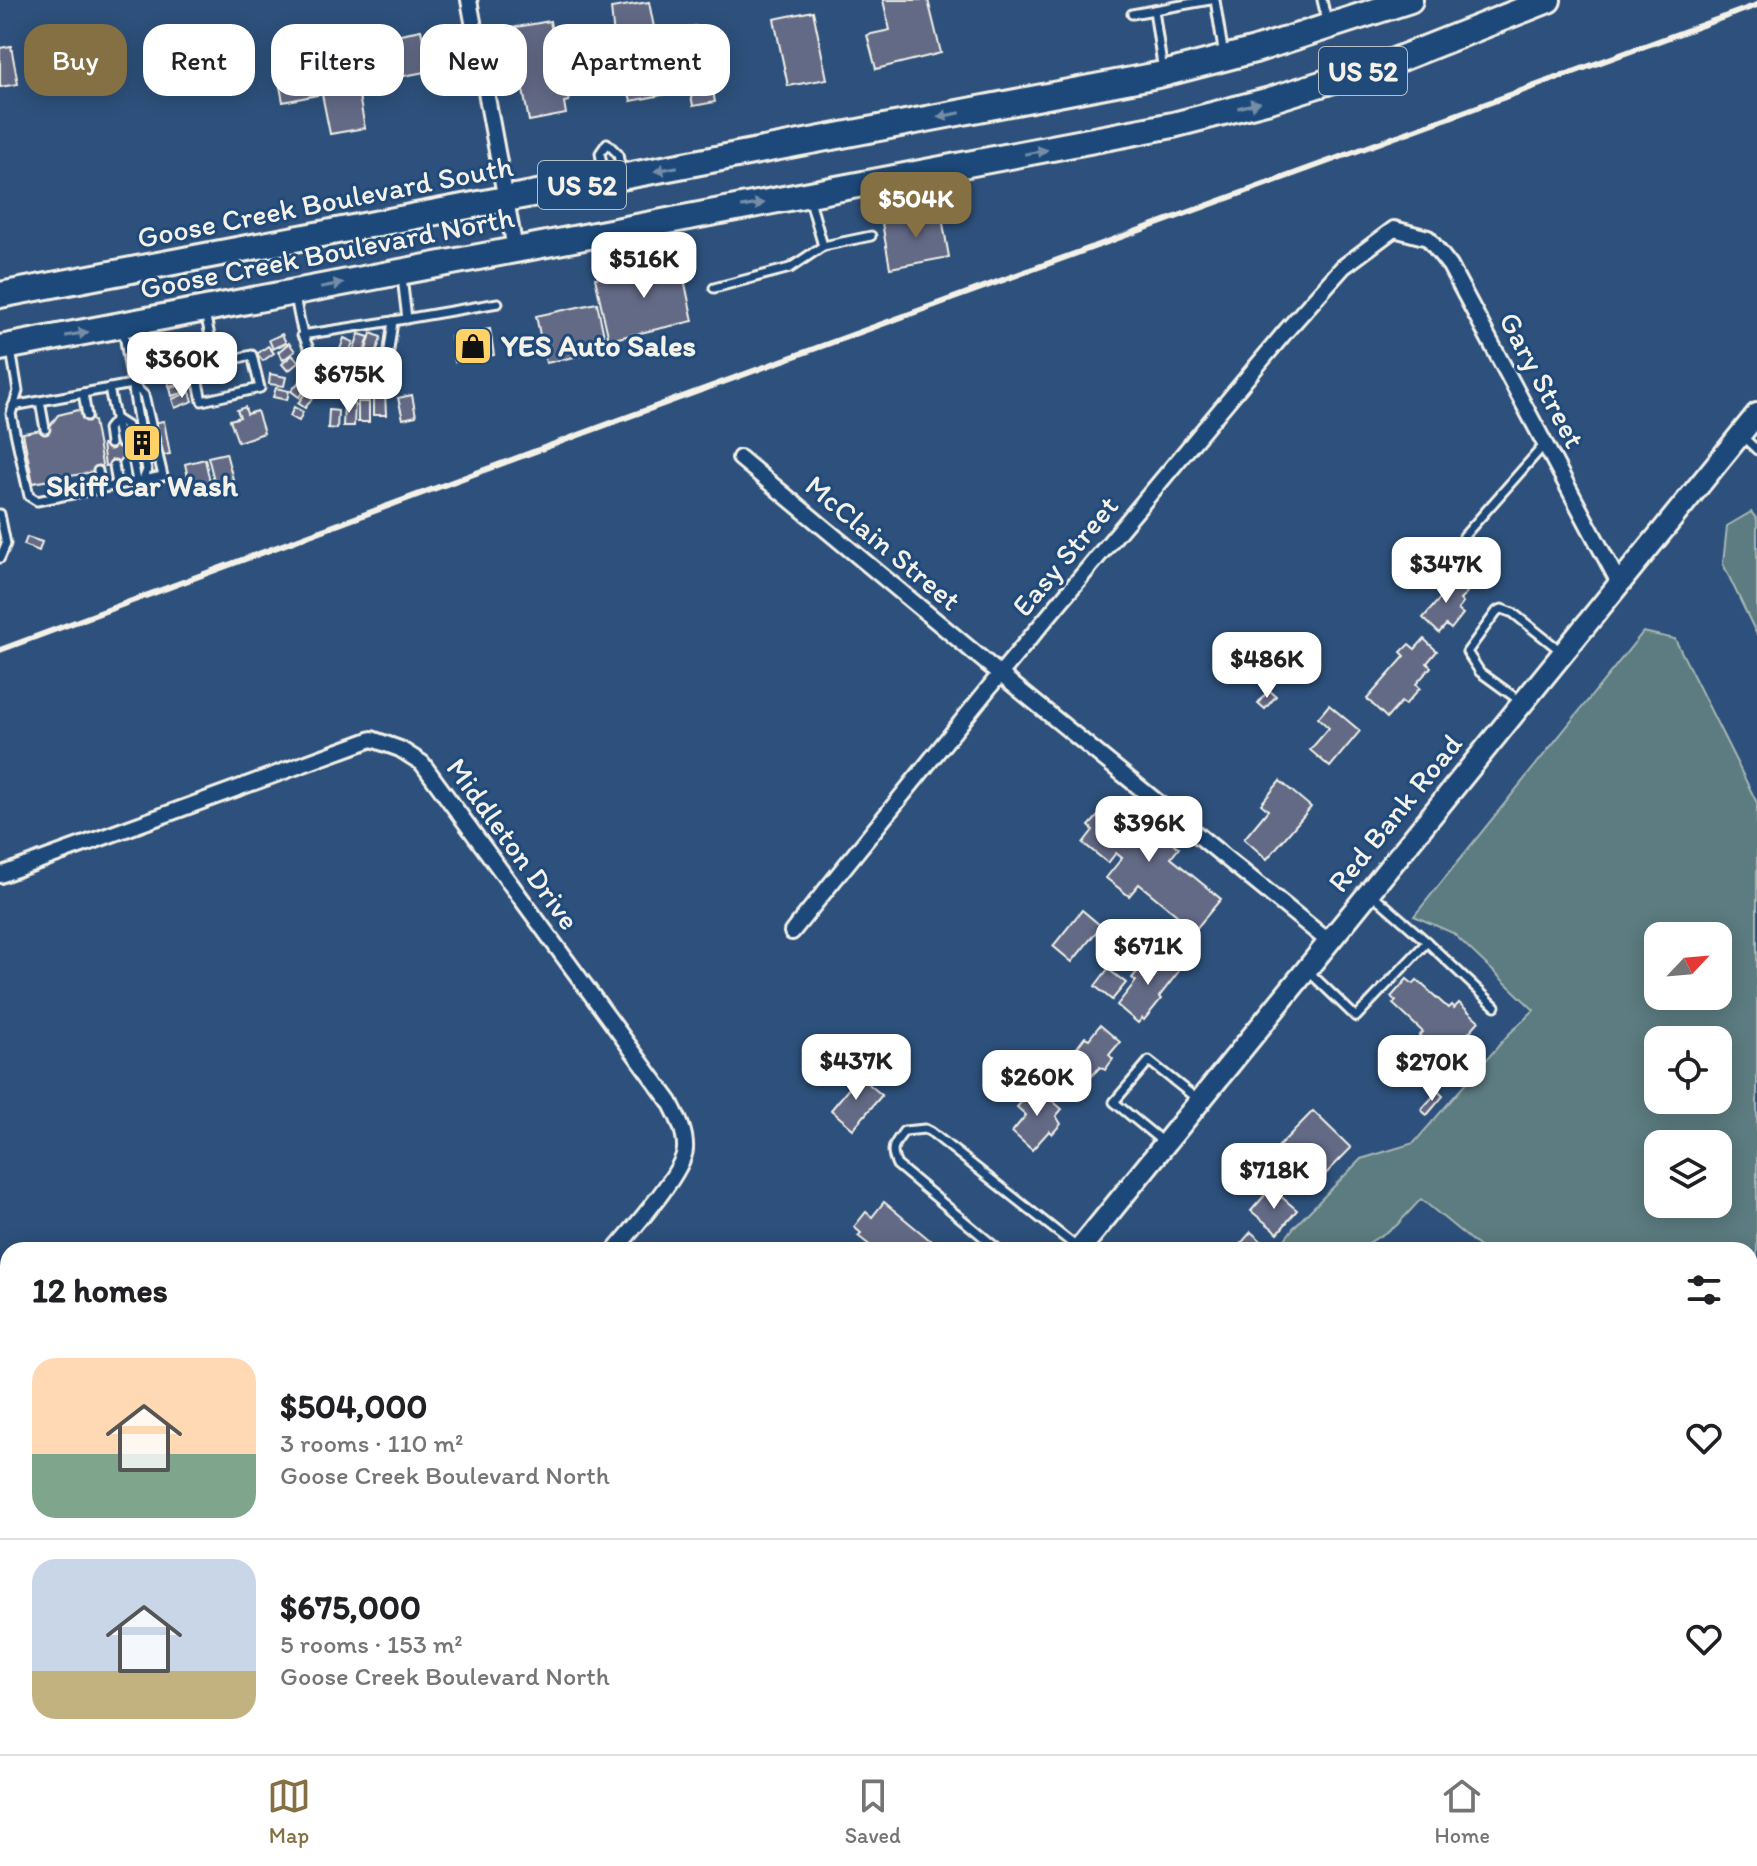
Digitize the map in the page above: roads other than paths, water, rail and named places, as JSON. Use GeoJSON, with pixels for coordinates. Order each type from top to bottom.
{"type":"FeatureCollection","features":[{"type":"Feature","properties":{"kind":"highway","name":"Goose Creek Boulevard South"},"geometry":{"type":"LineString","coordinates":[[0,295],[1163,74],[1410,0]]}},
{"type":"Feature","properties":{"kind":"highway","name":"Goose Creek Boulevard North"},"geometry":{"type":"LineString","coordinates":[[5,347],[1173,125],[1394,61],[1548,0]]}},
{"type":"Feature","properties":{"kind":"main road","name":"Red Bank Road"},"geometry":{"type":"LineString","coordinates":[[1086,1242],[1757,414]]}},
{"type":"Feature","properties":{"kind":"street"},"geometry":{"type":"LineString","coordinates":[[469,0],[515,249]]}},
{"type":"Feature","properties":{"kind":"street","name":"Gary Street"},"geometry":{"type":"LineString","coordinates":[[1394,229],[1428,238],[1450,266],[1619,583]]}},
{"type":"Feature","properties":{"kind":"street","name":"Easy Street"},"geometry":{"type":"LineString","coordinates":[[792,932],[1000,674],[1315,299],[1343,267],[1394,229]]}},
{"type":"Feature","properties":{"kind":"street","name":"McClain Street"},"geometry":{"type":"LineString","coordinates":[[740,458],[1328,941]]}},
{"type":"Feature","properties":{"kind":"street","name":"Middleton Drive"},"geometry":{"type":"LineString","coordinates":[[0,875],[372,739],[400,749],[422,763],[670,1102],[682,1127],[686,1151],[659,1198],[622,1242]]}},
{"type":"Feature","properties":{"kind":"lane"},"geometry":{"type":"LineString","coordinates":[[1132,14],[1176,3],[1213,0],[1224,58]]}},
{"type":"Feature","properties":{"kind":"lane"},"geometry":{"type":"LineString","coordinates":[[1322,0],[1328,27]]}},
{"type":"Feature","properties":{"kind":"lane"},"geometry":{"type":"LineString","coordinates":[[1154,10],[1163,74]]}},
{"type":"Feature","properties":{"kind":"lane"},"geometry":{"type":"LineString","coordinates":[[809,195],[823,246]]}},
{"type":"Feature","properties":{"kind":"lane"},"geometry":{"type":"LineString","coordinates":[[714,288],[790,268],[823,246],[871,236]]}},
{"type":"Feature","properties":{"kind":"lane"},"geometry":{"type":"LineString","coordinates":[[401,271],[407,319]]}},
{"type":"Feature","properties":{"kind":"lane"},"geometry":{"type":"LineString","coordinates":[[294,293],[302,335],[317,361],[335,374],[373,372],[387,364],[393,321]]}},
{"type":"Feature","properties":{"kind":"lane"},"geometry":{"type":"LineString","coordinates":[[302,335],[498,303]]}},
{"type":"Feature","properties":{"kind":"lane"},"geometry":{"type":"LineString","coordinates":[[204,311],[216,363]]}},
{"type":"Feature","properties":{"kind":"lane"},"geometry":{"type":"LineString","coordinates":[[123,326],[141,438]]}},
{"type":"Feature","properties":{"kind":"lane"},"geometry":{"type":"LineString","coordinates":[[5,347],[18,391],[11,414],[29,496],[37,501],[163,476],[144,395],[132,384]]}},
{"type":"Feature","properties":{"kind":"lane"},"geometry":{"type":"LineString","coordinates":[[252,355],[260,388],[202,401],[195,368],[216,363],[252,355]]}},
{"type":"Feature","properties":{"kind":"lane"},"geometry":{"type":"LineString","coordinates":[[13,406],[132,384]]}},
{"type":"Feature","properties":{"kind":"lane"},"geometry":{"type":"LineString","coordinates":[[109,388],[120,442]]}},
{"type":"Feature","properties":{"kind":"lane"},"geometry":{"type":"LineString","coordinates":[[83,393],[87,416]]}},
{"type":"Feature","properties":{"kind":"lane"},"geometry":{"type":"LineString","coordinates":[[40,401],[45,429]]}},
{"type":"Feature","properties":{"kind":"lane"},"geometry":{"type":"LineString","coordinates":[[116,419],[127,426],[129,440]]}},
{"type":"Feature","properties":{"kind":"lane"},"geometry":{"type":"LineString","coordinates":[[110,444],[108,429],[116,419]]}},
{"type":"Feature","properties":{"kind":"lane"},"geometry":{"type":"LineString","coordinates":[[1740,435],[1757,450]]}},
{"type":"Feature","properties":{"kind":"lane"},"geometry":{"type":"LineString","coordinates":[[1464,536],[1546,443]]}},
{"type":"Feature","properties":{"kind":"lane"},"geometry":{"type":"LineString","coordinates":[[140,481],[147,470],[145,459]]}},
{"type":"Feature","properties":{"kind":"lane"},"geometry":{"type":"LineString","coordinates":[[133,461],[140,481]]}},
{"type":"Feature","properties":{"kind":"lane"},"geometry":{"type":"LineString","coordinates":[[124,463],[127,483]]}},
{"type":"Feature","properties":{"kind":"lane"},"geometry":{"type":"LineString","coordinates":[[114,465],[117,485]]}},
{"type":"Feature","properties":{"kind":"lane"},"geometry":{"type":"LineString","coordinates":[[98,471],[101,488]]}},
{"type":"Feature","properties":{"kind":"lane"},"geometry":{"type":"LineString","coordinates":[[55,479],[58,497]]}},
{"type":"Feature","properties":{"kind":"lane"},"geometry":{"type":"LineString","coordinates":[[0,514],[6,544],[0,558]]}},
{"type":"Feature","properties":{"kind":"lane"},"geometry":{"type":"LineString","coordinates":[[1523,703],[1480,672],[1467,652],[1497,611],[1502,609],[1513,613],[1563,653]]}},
{"type":"Feature","properties":{"kind":"lane"},"geometry":{"type":"LineString","coordinates":[[1369,892],[1495,1006]]}},
{"type":"Feature","properties":{"kind":"lane"},"geometry":{"type":"LineString","coordinates":[[1305,969],[1356,1017],[1427,942]]}},
{"type":"Feature","properties":{"kind":"lane"},"geometry":{"type":"LineString","coordinates":[[1165,1144],[1114,1102],[1149,1061],[1199,1101]]}},
{"type":"Feature","properties":{"kind":"lane"},"geometry":{"type":"LineString","coordinates":[[989,1242],[897,1165],[892,1146],[904,1131],[925,1129],[931,1132],[1070,1242]]}},
{"type":"Feature","properties":{"kind":"railway"},"geometry":{"type":"LineString","coordinates":[[0,650],[619,420],[1757,5]]}},
{"type":"Feature","properties":{"kind":"place","name":"YES Auto Sales"},"geometry":{"type":"Point","coordinates":[473,346]}},
{"type":"Feature","properties":{"kind":"place","name":"Skiff Car Wash"},"geometry":{"type":"Point","coordinates":[142,443]}}]}
